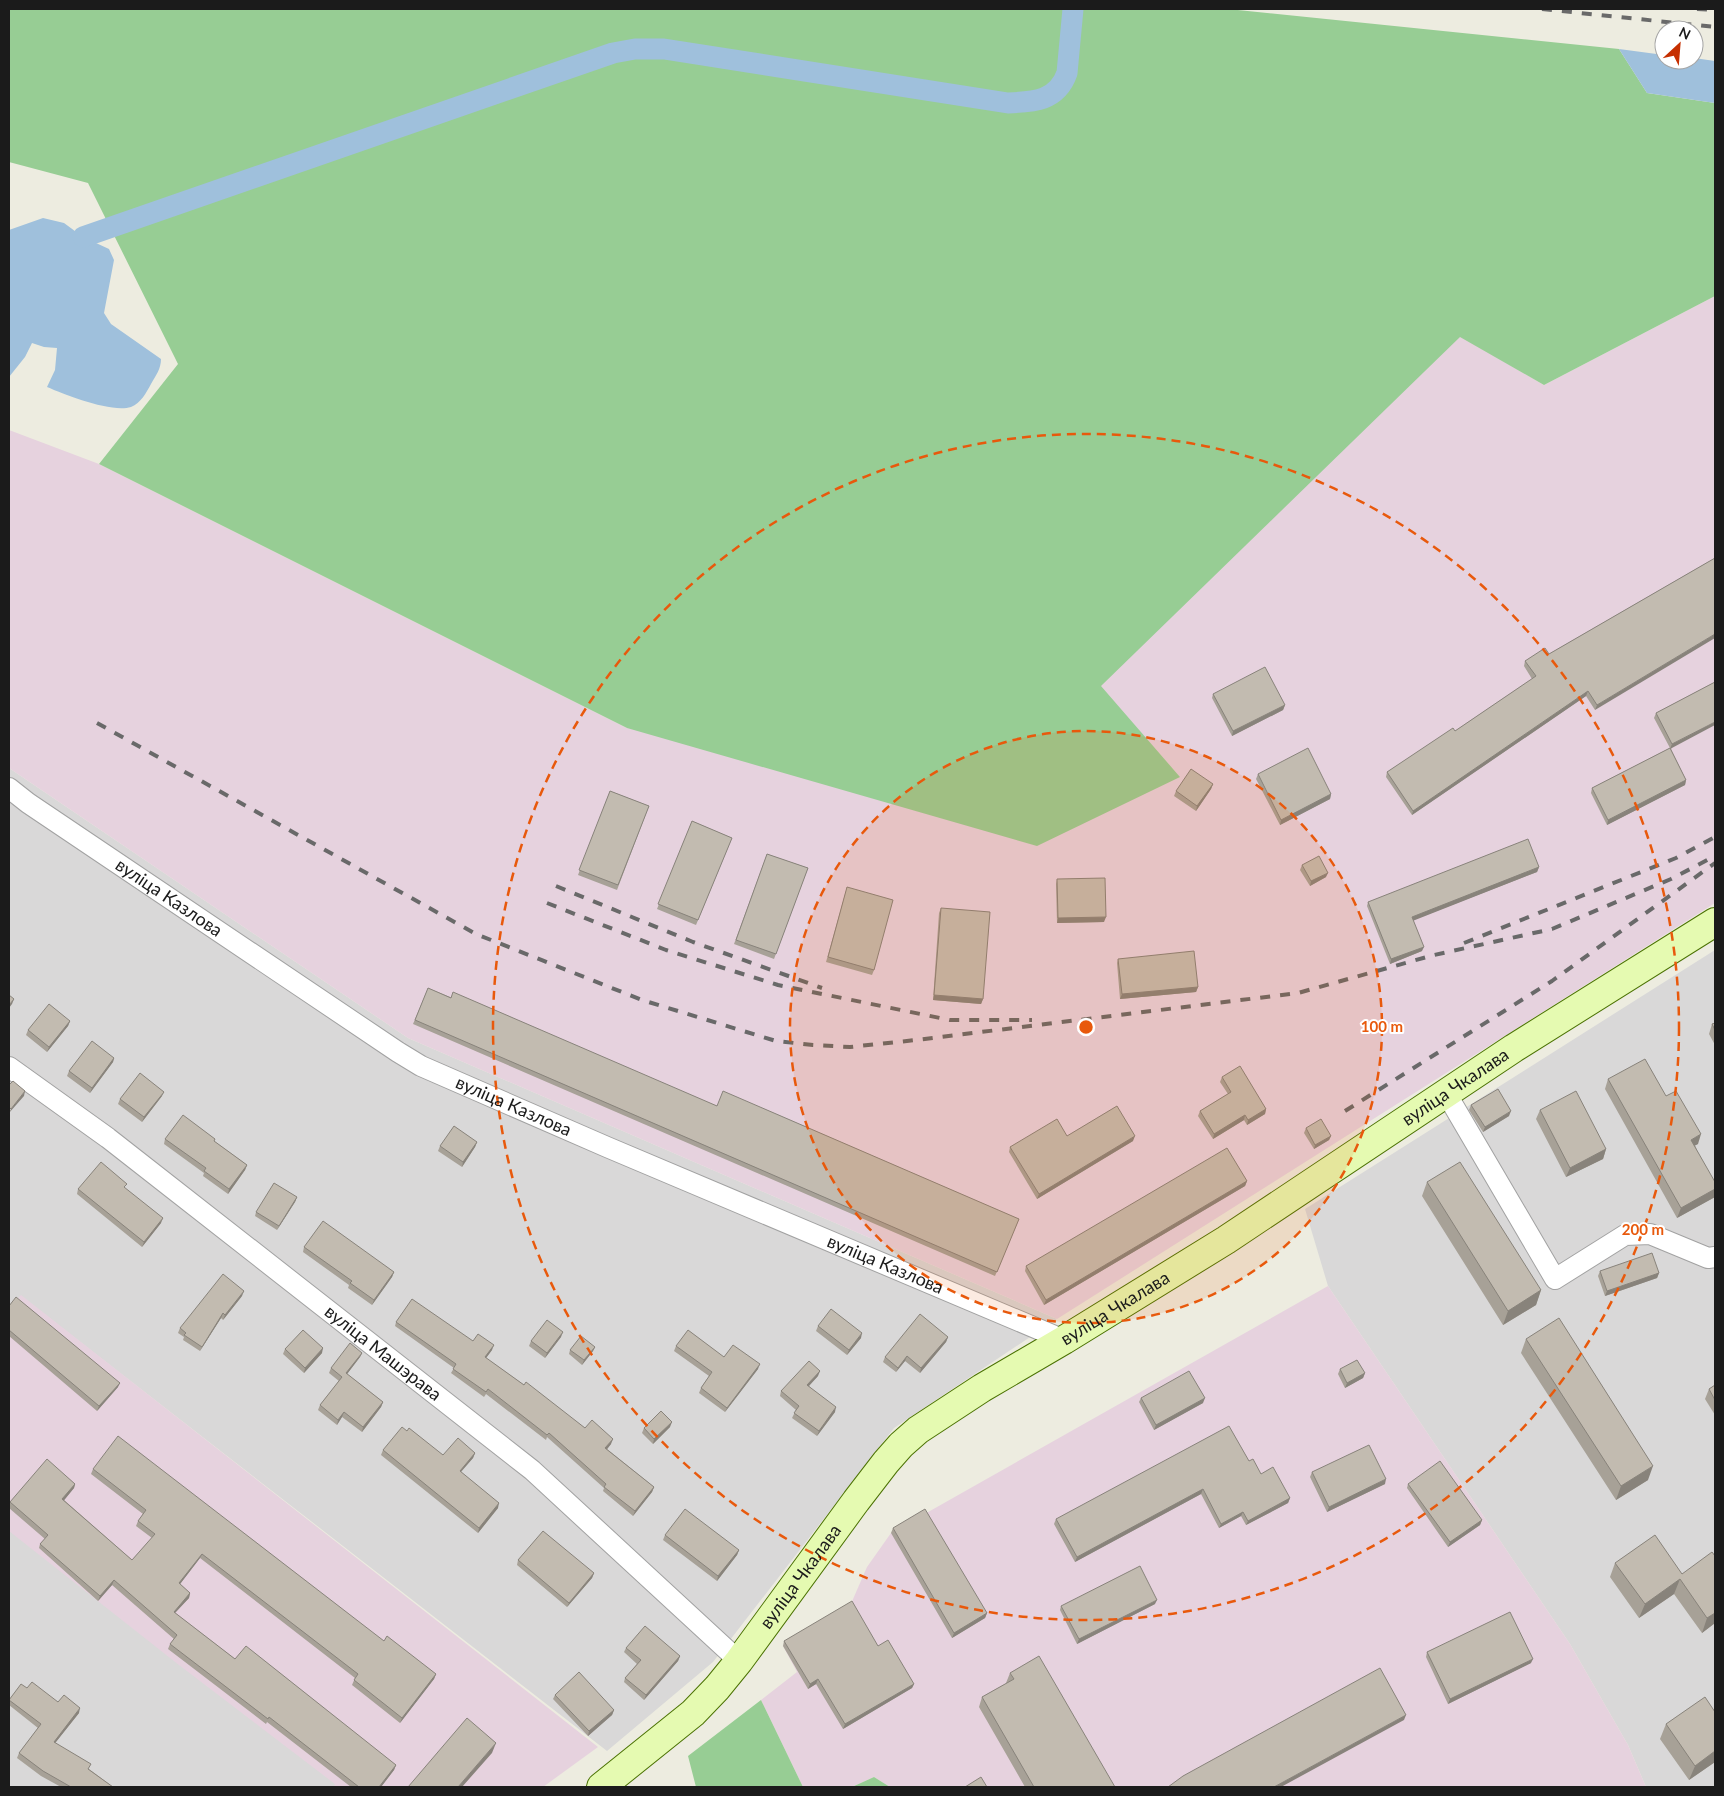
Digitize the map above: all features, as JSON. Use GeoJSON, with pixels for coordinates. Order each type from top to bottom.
{"type":"FeatureCollection","features":[{"type":"Feature","properties":{"kind":"street","name":"вуліца Казлова"},"geometry":{"type":"LineString","coordinates":[[9,788],[28,803],[421,1066],[607,1147],[1064,1340]]}},
{"type":"Feature","properties":{"kind":"street","name":"вуліца Чкалава"},"geometry":{"type":"LineString","coordinates":[[601,1787],[693,1713],[739,1661],[856,1501],[901,1445],[918,1430],[1226,1240],[1446,1093],[1715,922]]}},
{"type":"Feature","properties":{"kind":"street","name":"вуліца Машэрава"},"geometry":{"type":"LineString","coordinates":[[9,1067],[108,1138],[532,1470],[739,1661]]}},
{"type":"Feature","properties":{"kind":"street"},"geometry":{"type":"LineString","coordinates":[[1446,1093],[1555,1280],[1625,1235],[1650,1234],[1708,1258],[1715,1257]]}},
{"type":"Feature","properties":{"kind":"shaded area"},"geometry":{"type":"Polygon","coordinates":[[[1715,296],[1715,903],[1057,1319],[408,1038],[9,768],[9,430],[99,464],[627,728],[1180,777],[1100,686],[1460,336],[1544,385],[1715,296]]]}},
{"type":"Feature","properties":{"kind":"shaded area"},"geometry":{"type":"Polygon","coordinates":[[[9,768],[408,1038],[1057,1319],[894,1428],[713,1662],[607,1751],[21,1296],[9,1309],[9,768]]]}},
{"type":"Feature","properties":{"kind":"shaded area"},"geometry":{"type":"Polygon","coordinates":[[[1715,950],[1715,1787],[1646,1787],[1628,1745],[1570,1644],[1328,1286],[1305,1209],[1715,950]]]}},
{"type":"Feature","properties":{"kind":"shaded area"},"geometry":{"type":"Polygon","coordinates":[[[1328,1286],[1570,1644],[1628,1745],[1646,1787],[890,1787],[874,1777],[852,1787],[803,1787],[761,1700],[797,1672],[783,1646],[850,1606],[867,1567],[891,1533],[1328,1286]]]}},
{"type":"Feature","properties":{"kind":"shaded area"},"geometry":{"type":"Polygon","coordinates":[[[21,1295],[598,1747],[543,1787],[334,1787],[335,1784],[179,1665],[9,1531],[9,1308],[21,1295]]]}},
{"type":"Feature","properties":{"kind":"shaded area"},"geometry":{"type":"Polygon","coordinates":[[[9,1530],[336,1784],[334,1787],[9,1787],[9,1530]]]}},
{"type":"Feature","properties":{"kind":"green space"},"geometry":{"type":"Polygon","coordinates":[[[9,9],[1228,9],[1619,49],[1647,93],[1715,103],[1715,296],[1544,385],[1460,337],[1101,686],[1180,777],[1037,846],[627,728],[99,464],[178,364],[88,183],[9,162],[9,9]]]}},
{"type":"Feature","properties":{"kind":"green space"},"geometry":{"type":"Polygon","coordinates":[[[761,1700],[803,1787],[696,1787],[688,1756],[761,1700]]]}},
{"type":"Feature","properties":{"kind":"green space"},"geometry":{"type":"Polygon","coordinates":[[[874,1777],[890,1787],[852,1787],[874,1777]]]}},
{"type":"Feature","properties":{"kind":"water"},"geometry":{"type":"Polygon","coordinates":[[[1619,49],[1654,54],[1654,70],[1704,70],[1704,59],[1715,61],[1715,103],[1647,93],[1619,49]]]}},
{"type":"Feature","properties":{"kind":"water"},"geometry":{"type":"Polygon","coordinates":[[[43,218],[64,223],[83,237],[109,249],[114,260],[104,313],[111,324],[161,359],[158,372],[145,394],[138,403],[131,407],[112,408],[47,387],[55,370],[57,348],[44,347],[32,343],[25,357],[9,377],[9,230],[43,218]]]}},
{"type":"Feature","properties":{"kind":"building"},"geometry":{"type":"Polygon","coordinates":[[[1715,558],[1715,634],[1597,705],[1588,691],[1413,811],[1387,772],[1453,728],[1455,731],[1536,676],[1525,661],[1545,648],[1549,654],[1715,558]]]}},
{"type":"Feature","properties":{"kind":"building"},"geometry":{"type":"Polygon","coordinates":[[[1265,667],[1285,705],[1233,731],[1213,694],[1265,667]]]}},
{"type":"Feature","properties":{"kind":"building"},"geometry":{"type":"Polygon","coordinates":[[[1715,682],[1715,722],[1672,744],[1656,713],[1715,682]]]}},
{"type":"Feature","properties":{"kind":"building"},"geometry":{"type":"Polygon","coordinates":[[[1308,748],[1331,794],[1281,820],[1258,774],[1308,748]]]}},
{"type":"Feature","properties":{"kind":"building"},"geometry":{"type":"Polygon","coordinates":[[[1670,748],[1686,780],[1608,820],[1592,788],[1670,748]]]}},
{"type":"Feature","properties":{"kind":"building"},"geometry":{"type":"Polygon","coordinates":[[[1191,769],[1213,784],[1197,806],[1176,791],[1191,769]]]}},
{"type":"Feature","properties":{"kind":"building"},"geometry":{"type":"Polygon","coordinates":[[[610,791],[649,806],[618,885],[579,870],[610,791]]]}},
{"type":"Feature","properties":{"kind":"building"},"geometry":{"type":"Polygon","coordinates":[[[692,821],[732,838],[698,920],[658,904],[692,821]]]}},
{"type":"Feature","properties":{"kind":"building"},"geometry":{"type":"Polygon","coordinates":[[[1528,839],[1539,867],[1412,917],[1424,947],[1391,959],[1368,902],[1528,839]]]}},
{"type":"Feature","properties":{"kind":"building"},"geometry":{"type":"Polygon","coordinates":[[[767,854],[808,868],[776,954],[736,940],[767,854]]]}},
{"type":"Feature","properties":{"kind":"building"},"geometry":{"type":"Polygon","coordinates":[[[1319,856],[1328,873],[1311,881],[1302,865],[1319,856]]]}},
{"type":"Feature","properties":{"kind":"building"},"geometry":{"type":"Polygon","coordinates":[[[1105,878],[1106,917],[1058,918],[1057,879],[1105,878]]]}},
{"type":"Feature","properties":{"kind":"building"},"geometry":{"type":"Polygon","coordinates":[[[847,887],[893,900],[874,970],[828,957],[847,887]]]}},
{"type":"Feature","properties":{"kind":"building"},"geometry":{"type":"Polygon","coordinates":[[[941,908],[990,912],[983,999],[934,995],[941,908]]]}},
{"type":"Feature","properties":{"kind":"building"},"geometry":{"type":"Polygon","coordinates":[[[1194,951],[1198,987],[1122,994],[1118,959],[1194,951]]]}},
{"type":"Feature","properties":{"kind":"building"},"geometry":{"type":"Polygon","coordinates":[[[428,988],[451,998],[453,992],[717,1106],[723,1091],[1019,1219],[997,1272],[415,1020],[428,988]]]}},
{"type":"Feature","properties":{"kind":"building"},"geometry":{"type":"Polygon","coordinates":[[[9,995],[14,999],[9,1005],[9,995]]]}},
{"type":"Feature","properties":{"kind":"building"},"geometry":{"type":"Polygon","coordinates":[[[49,1004],[70,1021],[49,1047],[28,1030],[49,1004]]]}},
{"type":"Feature","properties":{"kind":"building"},"geometry":{"type":"Polygon","coordinates":[[[92,1041],[114,1058],[92,1088],[69,1071],[92,1041]]]}},
{"type":"Feature","properties":{"kind":"building"},"geometry":{"type":"Polygon","coordinates":[[[1645,1059],[1666,1096],[1676,1091],[1701,1134],[1691,1140],[1715,1182],[1715,1189],[1681,1208],[1608,1079],[1645,1059]]]}},
{"type":"Feature","properties":{"kind":"building"},"geometry":{"type":"Polygon","coordinates":[[[1240,1066],[1266,1109],[1248,1120],[1245,1115],[1214,1134],[1200,1111],[1231,1092],[1222,1077],[1240,1066]]]}},
{"type":"Feature","properties":{"kind":"building"},"geometry":{"type":"Polygon","coordinates":[[[140,1073],[164,1092],[144,1117],[120,1099],[140,1073]]]}},
{"type":"Feature","properties":{"kind":"building"},"geometry":{"type":"Polygon","coordinates":[[[13,1081],[25,1091],[11,1109],[9,1107],[9,1085],[13,1081]]]}},
{"type":"Feature","properties":{"kind":"building"},"geometry":{"type":"Polygon","coordinates":[[[1498,1089],[1511,1111],[1485,1127],[1471,1105],[1498,1089]]]}},
{"type":"Feature","properties":{"kind":"building"},"geometry":{"type":"Polygon","coordinates":[[[1576,1091],[1606,1149],[1570,1168],[1540,1110],[1576,1091]]]}},
{"type":"Feature","properties":{"kind":"building"},"geometry":{"type":"Polygon","coordinates":[[[1117,1106],[1135,1136],[1039,1194],[1010,1147],[1057,1119],[1067,1136],[1117,1106]]]}},
{"type":"Feature","properties":{"kind":"building"},"geometry":{"type":"Polygon","coordinates":[[[183,1115],[247,1165],[229,1189],[204,1171],[206,1168],[165,1139],[183,1115]]]}},
{"type":"Feature","properties":{"kind":"building"},"geometry":{"type":"Polygon","coordinates":[[[1321,1119],[1331,1136],[1315,1145],[1306,1128],[1321,1119]]]}},
{"type":"Feature","properties":{"kind":"building"},"geometry":{"type":"Polygon","coordinates":[[[454,1126],[477,1142],[463,1162],[440,1146],[454,1126]]]}},
{"type":"Feature","properties":{"kind":"building"},"geometry":{"type":"Polygon","coordinates":[[[1227,1148],[1247,1181],[1046,1300],[1026,1266],[1227,1148]]]}},
{"type":"Feature","properties":{"kind":"building"},"geometry":{"type":"Polygon","coordinates":[[[101,1162],[127,1184],[124,1187],[163,1218],[144,1242],[78,1189],[101,1162]]]}},
{"type":"Feature","properties":{"kind":"building"},"geometry":{"type":"Polygon","coordinates":[[[1460,1162],[1541,1290],[1508,1311],[1427,1182],[1460,1162]]]}},
{"type":"Feature","properties":{"kind":"building"},"geometry":{"type":"Polygon","coordinates":[[[274,1183],[297,1197],[279,1226],[256,1212],[274,1183]]]}},
{"type":"Feature","properties":{"kind":"building"},"geometry":{"type":"Polygon","coordinates":[[[323,1221],[394,1272],[374,1300],[350,1283],[352,1281],[304,1247],[323,1221]]]}},
{"type":"Feature","properties":{"kind":"building"},"geometry":{"type":"Polygon","coordinates":[[[1652,1253],[1659,1273],[1607,1291],[1600,1271],[1652,1253]]]}},
{"type":"Feature","properties":{"kind":"building"},"geometry":{"type":"Polygon","coordinates":[[[223,1274],[244,1291],[225,1315],[223,1313],[202,1347],[184,1335],[186,1333],[180,1328],[223,1274]]]}},
{"type":"Feature","properties":{"kind":"building"},"geometry":{"type":"Polygon","coordinates":[[[16,1297],[120,1383],[99,1406],[9,1330],[9,1306],[16,1297]]]}},
{"type":"Feature","properties":{"kind":"building"},"geometry":{"type":"Polygon","coordinates":[[[412,1299],[473,1341],[478,1334],[494,1345],[485,1357],[524,1385],[526,1382],[585,1428],[592,1420],[613,1439],[605,1448],[654,1487],[635,1511],[604,1487],[606,1484],[549,1433],[547,1435],[488,1389],[486,1392],[453,1369],[456,1364],[396,1322],[412,1299]]]}},
{"type":"Feature","properties":{"kind":"building"},"geometry":{"type":"Polygon","coordinates":[[[831,1309],[862,1333],[849,1350],[818,1326],[831,1309]]]}},
{"type":"Feature","properties":{"kind":"building"},"geometry":{"type":"Polygon","coordinates":[[[920,1314],[948,1337],[921,1368],[907,1356],[898,1368],[885,1357],[920,1314]]]}},
{"type":"Feature","properties":{"kind":"building"},"geometry":{"type":"Polygon","coordinates":[[[1559,1318],[1653,1466],[1621,1486],[1526,1339],[1559,1318]]]}},
{"type":"Feature","properties":{"kind":"building"},"geometry":{"type":"Polygon","coordinates":[[[547,1320],[563,1332],[547,1353],[531,1341],[547,1320]]]}},
{"type":"Feature","properties":{"kind":"building"},"geometry":{"type":"Polygon","coordinates":[[[303,1330],[323,1348],[305,1368],[285,1349],[303,1330]]]}},
{"type":"Feature","properties":{"kind":"building"},"geometry":{"type":"Polygon","coordinates":[[[688,1330],[724,1357],[733,1345],[760,1364],[727,1408],[701,1388],[712,1372],[676,1346],[688,1330]]]}},
{"type":"Feature","properties":{"kind":"building"},"geometry":{"type":"Polygon","coordinates":[[[581,1336],[595,1347],[584,1360],[570,1350],[581,1336]]]}},
{"type":"Feature","properties":{"kind":"building"},"geometry":{"type":"Polygon","coordinates":[[[350,1343],[362,1353],[346,1373],[383,1402],[363,1427],[344,1412],[338,1420],[320,1405],[342,1377],[331,1368],[350,1343]]]}},
{"type":"Feature","properties":{"kind":"building"},"geometry":{"type":"Polygon","coordinates":[[[1357,1360],[1365,1373],[1347,1383],[1340,1369],[1357,1360]]]}},
{"type":"Feature","properties":{"kind":"building"},"geometry":{"type":"Polygon","coordinates":[[[809,1361],[820,1371],[807,1385],[836,1407],[819,1431],[794,1413],[799,1406],[781,1391],[809,1361]]]}},
{"type":"Feature","properties":{"kind":"building"},"geometry":{"type":"Polygon","coordinates":[[[1189,1371],[1205,1398],[1156,1425],[1141,1398],[1189,1371]]]}},
{"type":"Feature","properties":{"kind":"building"},"geometry":{"type":"Polygon","coordinates":[[[1715,1385],[1715,1400],[1709,1389],[1715,1385]]]}},
{"type":"Feature","properties":{"kind":"building"},"geometry":{"type":"Polygon","coordinates":[[[661,1411],[672,1422],[654,1439],[644,1428],[661,1411]]]}},
{"type":"Feature","properties":{"kind":"building"},"geometry":{"type":"Polygon","coordinates":[[[1229,1426],[1249,1461],[1253,1459],[1261,1474],[1273,1467],[1290,1498],[1248,1521],[1243,1512],[1221,1524],[1203,1489],[1077,1557],[1056,1519],[1229,1426]]]}},
{"type":"Feature","properties":{"kind":"building"},"geometry":{"type":"Polygon","coordinates":[[[402,1427],[407,1431],[409,1428],[443,1455],[458,1438],[475,1453],[460,1471],[499,1503],[479,1528],[383,1450],[402,1427]]]}},
{"type":"Feature","properties":{"kind":"building"},"geometry":{"type":"Polygon","coordinates":[[[118,1436],[384,1641],[387,1636],[436,1674],[402,1718],[354,1680],[358,1674],[202,1554],[179,1583],[190,1593],[174,1612],[235,1659],[246,1646],[396,1765],[379,1787],[359,1787],[269,1717],[268,1719],[170,1644],[177,1635],[114,1580],[100,1596],[40,1544],[48,1535],[10,1502],[47,1459],[75,1484],[62,1499],[132,1560],[155,1534],[138,1521],[146,1510],[93,1469],[118,1436]]]}},
{"type":"Feature","properties":{"kind":"building"},"geometry":{"type":"Polygon","coordinates":[[[1369,1445],[1386,1479],[1329,1507],[1312,1472],[1369,1445]]]}},
{"type":"Feature","properties":{"kind":"building"},"geometry":{"type":"Polygon","coordinates":[[[1440,1461],[1482,1520],[1450,1542],[1408,1484],[1440,1461]]]}},
{"type":"Feature","properties":{"kind":"building"},"geometry":{"type":"Polygon","coordinates":[[[685,1509],[739,1550],[718,1576],[665,1535],[685,1509]]]}},
{"type":"Feature","properties":{"kind":"building"},"geometry":{"type":"Polygon","coordinates":[[[925,1509],[987,1613],[954,1633],[893,1528],[925,1509]]]}},
{"type":"Feature","properties":{"kind":"building"},"geometry":{"type":"Polygon","coordinates":[[[543,1531],[594,1573],[569,1603],[518,1560],[543,1531]]]}},
{"type":"Feature","properties":{"kind":"building"},"geometry":{"type":"Polygon","coordinates":[[[1655,1535],[1682,1574],[1712,1552],[1715,1556],[1715,1613],[1707,1618],[1680,1579],[1645,1604],[1615,1563],[1655,1535]]]}},
{"type":"Feature","properties":{"kind":"building"},"geometry":{"type":"Polygon","coordinates":[[[1140,1566],[1157,1600],[1079,1639],[1061,1606],[1140,1566]]]}},
{"type":"Feature","properties":{"kind":"building"},"geometry":{"type":"Polygon","coordinates":[[[852,1601],[878,1646],[888,1640],[914,1684],[845,1724],[818,1679],[810,1684],[784,1641],[852,1601]]]}},
{"type":"Feature","properties":{"kind":"building"},"geometry":{"type":"Polygon","coordinates":[[[1510,1612],[1533,1659],[1450,1699],[1427,1652],[1510,1612]]]}},
{"type":"Feature","properties":{"kind":"building"},"geometry":{"type":"Polygon","coordinates":[[[645,1626],[680,1656],[646,1695],[625,1678],[641,1660],[626,1648],[645,1626]]]}},
{"type":"Feature","properties":{"kind":"building"},"geometry":{"type":"Polygon","coordinates":[[[1039,1656],[1115,1787],[1034,1787],[982,1697],[1014,1679],[1010,1673],[1039,1656]]]}},
{"type":"Feature","properties":{"kind":"building"},"geometry":{"type":"Polygon","coordinates":[[[1380,1668],[1406,1715],[1274,1787],[1168,1787],[1183,1776],[1380,1668]]]}},
{"type":"Feature","properties":{"kind":"building"},"geometry":{"type":"Polygon","coordinates":[[[579,1672],[614,1710],[589,1731],[555,1695],[579,1672]]]}},
{"type":"Feature","properties":{"kind":"building"},"geometry":{"type":"Polygon","coordinates":[[[32,1682],[58,1702],[64,1695],[80,1708],[54,1742],[91,1764],[88,1769],[113,1787],[71,1787],[43,1771],[19,1753],[41,1724],[9,1700],[21,1684],[27,1688],[32,1682]]]}},
{"type":"Feature","properties":{"kind":"building"},"geometry":{"type":"Polygon","coordinates":[[[1705,1697],[1715,1712],[1715,1751],[1695,1766],[1666,1724],[1705,1697]]]}},
{"type":"Feature","properties":{"kind":"building"},"geometry":{"type":"Polygon","coordinates":[[[467,1718],[496,1743],[458,1787],[408,1787],[467,1718]]]}},
{"type":"Feature","properties":{"kind":"building"},"geometry":{"type":"Polygon","coordinates":[[[981,1777],[987,1787],[965,1787],[981,1777]]]}},
{"type":"Feature","properties":{"kind":"waterway"},"geometry":{"type":"LineString","coordinates":[[83,237],[613,53],[635,49],[664,49],[1008,103],[1027,102],[1051,95],[1063,82],[1067,73],[1073,9]]}},
{"type":"Feature","properties":{"kind":"railway"},"geometry":{"type":"LineString","coordinates":[[1542,9],[1715,27]]}},
{"type":"Feature","properties":{"kind":"railway"},"geometry":{"type":"LineString","coordinates":[[1697,9],[1715,10]]}},
{"type":"Feature","properties":{"kind":"railway"},"geometry":{"type":"LineString","coordinates":[[97,723],[476,934],[642,1000],[776,1041],[813,1045],[850,1047],[916,1040],[1298,993],[1434,955],[1552,929],[1671,879],[1715,856]]}},
{"type":"Feature","properties":{"kind":"railway"},"geometry":{"type":"LineString","coordinates":[[1464,943],[1676,858],[1715,837]]}},
{"type":"Feature","properties":{"kind":"railway"},"geometry":{"type":"LineString","coordinates":[[1345,1111],[1552,981],[1715,863]]}},
{"type":"Feature","properties":{"kind":"railway"},"geometry":{"type":"LineString","coordinates":[[556,886],[693,942],[822,988]]}},
{"type":"Feature","properties":{"kind":"railway"},"geometry":{"type":"LineString","coordinates":[[547,903],[666,950],[778,985],[950,1020],[1032,1020]]}}]}
